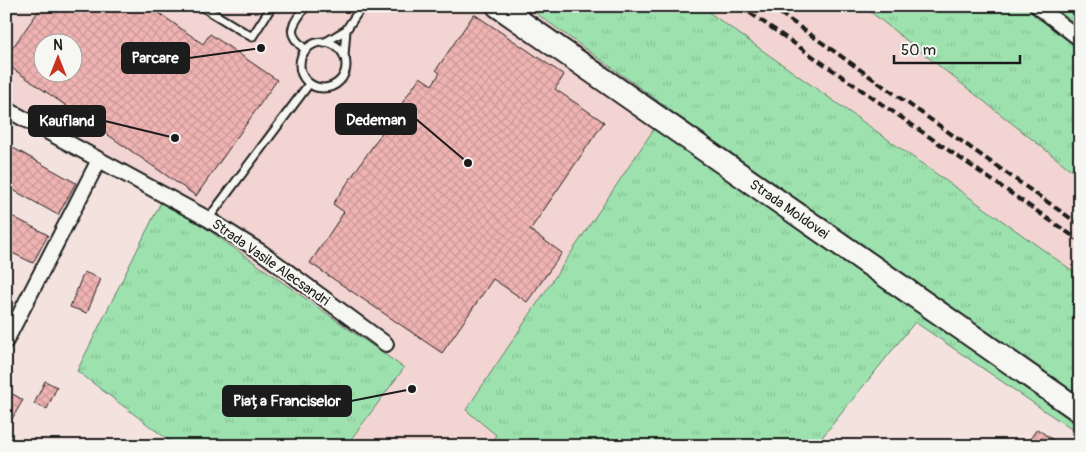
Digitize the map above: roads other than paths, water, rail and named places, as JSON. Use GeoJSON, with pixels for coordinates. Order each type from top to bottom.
{"type":"FeatureCollection","features":[{"type":"Feature","properties":{"kind":"main road","name":"Strada Moldovei"},"geometry":{"type":"LineString","coordinates":[[498,6],[1080,411]]}},
{"type":"Feature","properties":{"kind":"street"},"geometry":{"type":"LineString","coordinates":[[1037,6],[1080,39]]}},
{"type":"Feature","properties":{"kind":"street","name":"Strada Vasile Alecsandri"},"geometry":{"type":"LineString","coordinates":[[6,109],[208,218],[261,252],[386,344]]}},
{"type":"Feature","properties":{"kind":"street"},"geometry":{"type":"LineString","coordinates":[[6,341],[99,160]]}},
{"type":"Feature","properties":{"kind":"lane"},"geometry":{"type":"LineString","coordinates":[[203,7],[252,38],[272,6]]}},
{"type":"Feature","properties":{"kind":"lane"},"geometry":{"type":"LineString","coordinates":[[306,6],[292,25],[291,32],[297,42],[306,50]]}},
{"type":"Feature","properties":{"kind":"lane"},"geometry":{"type":"LineString","coordinates":[[323,43],[346,30],[363,7]]}},
{"type":"Feature","properties":{"kind":"lane"},"geometry":{"type":"LineString","coordinates":[[344,57],[338,48],[331,44],[312,45],[306,50],[300,64],[301,72],[309,84],[318,88],[335,85],[342,79],[346,68],[344,57],[346,30]]}},
{"type":"Feature","properties":{"kind":"lane"},"geometry":{"type":"LineString","coordinates":[[208,218],[309,84]]}},
{"type":"Feature","properties":{"kind":"railway"},"geometry":{"type":"LineString","coordinates":[[740,6],[1080,241]]}},
{"type":"Feature","properties":{"kind":"railway"},"geometry":{"type":"LineString","coordinates":[[770,6],[1080,225]]}},
{"type":"Feature","properties":{"kind":"place","name":"Parcare"},"geometry":{"type":"Point","coordinates":[261,48]}},
{"type":"Feature","properties":{"kind":"place","name":"Kaufland"},"geometry":{"type":"Point","coordinates":[175,138]}},
{"type":"Feature","properties":{"kind":"place","name":"Dedeman"},"geometry":{"type":"Point","coordinates":[468,163]}},
{"type":"Feature","properties":{"kind":"place","name":"Piața Franciselor"},"geometry":{"type":"Point","coordinates":[412,389]}}]}
